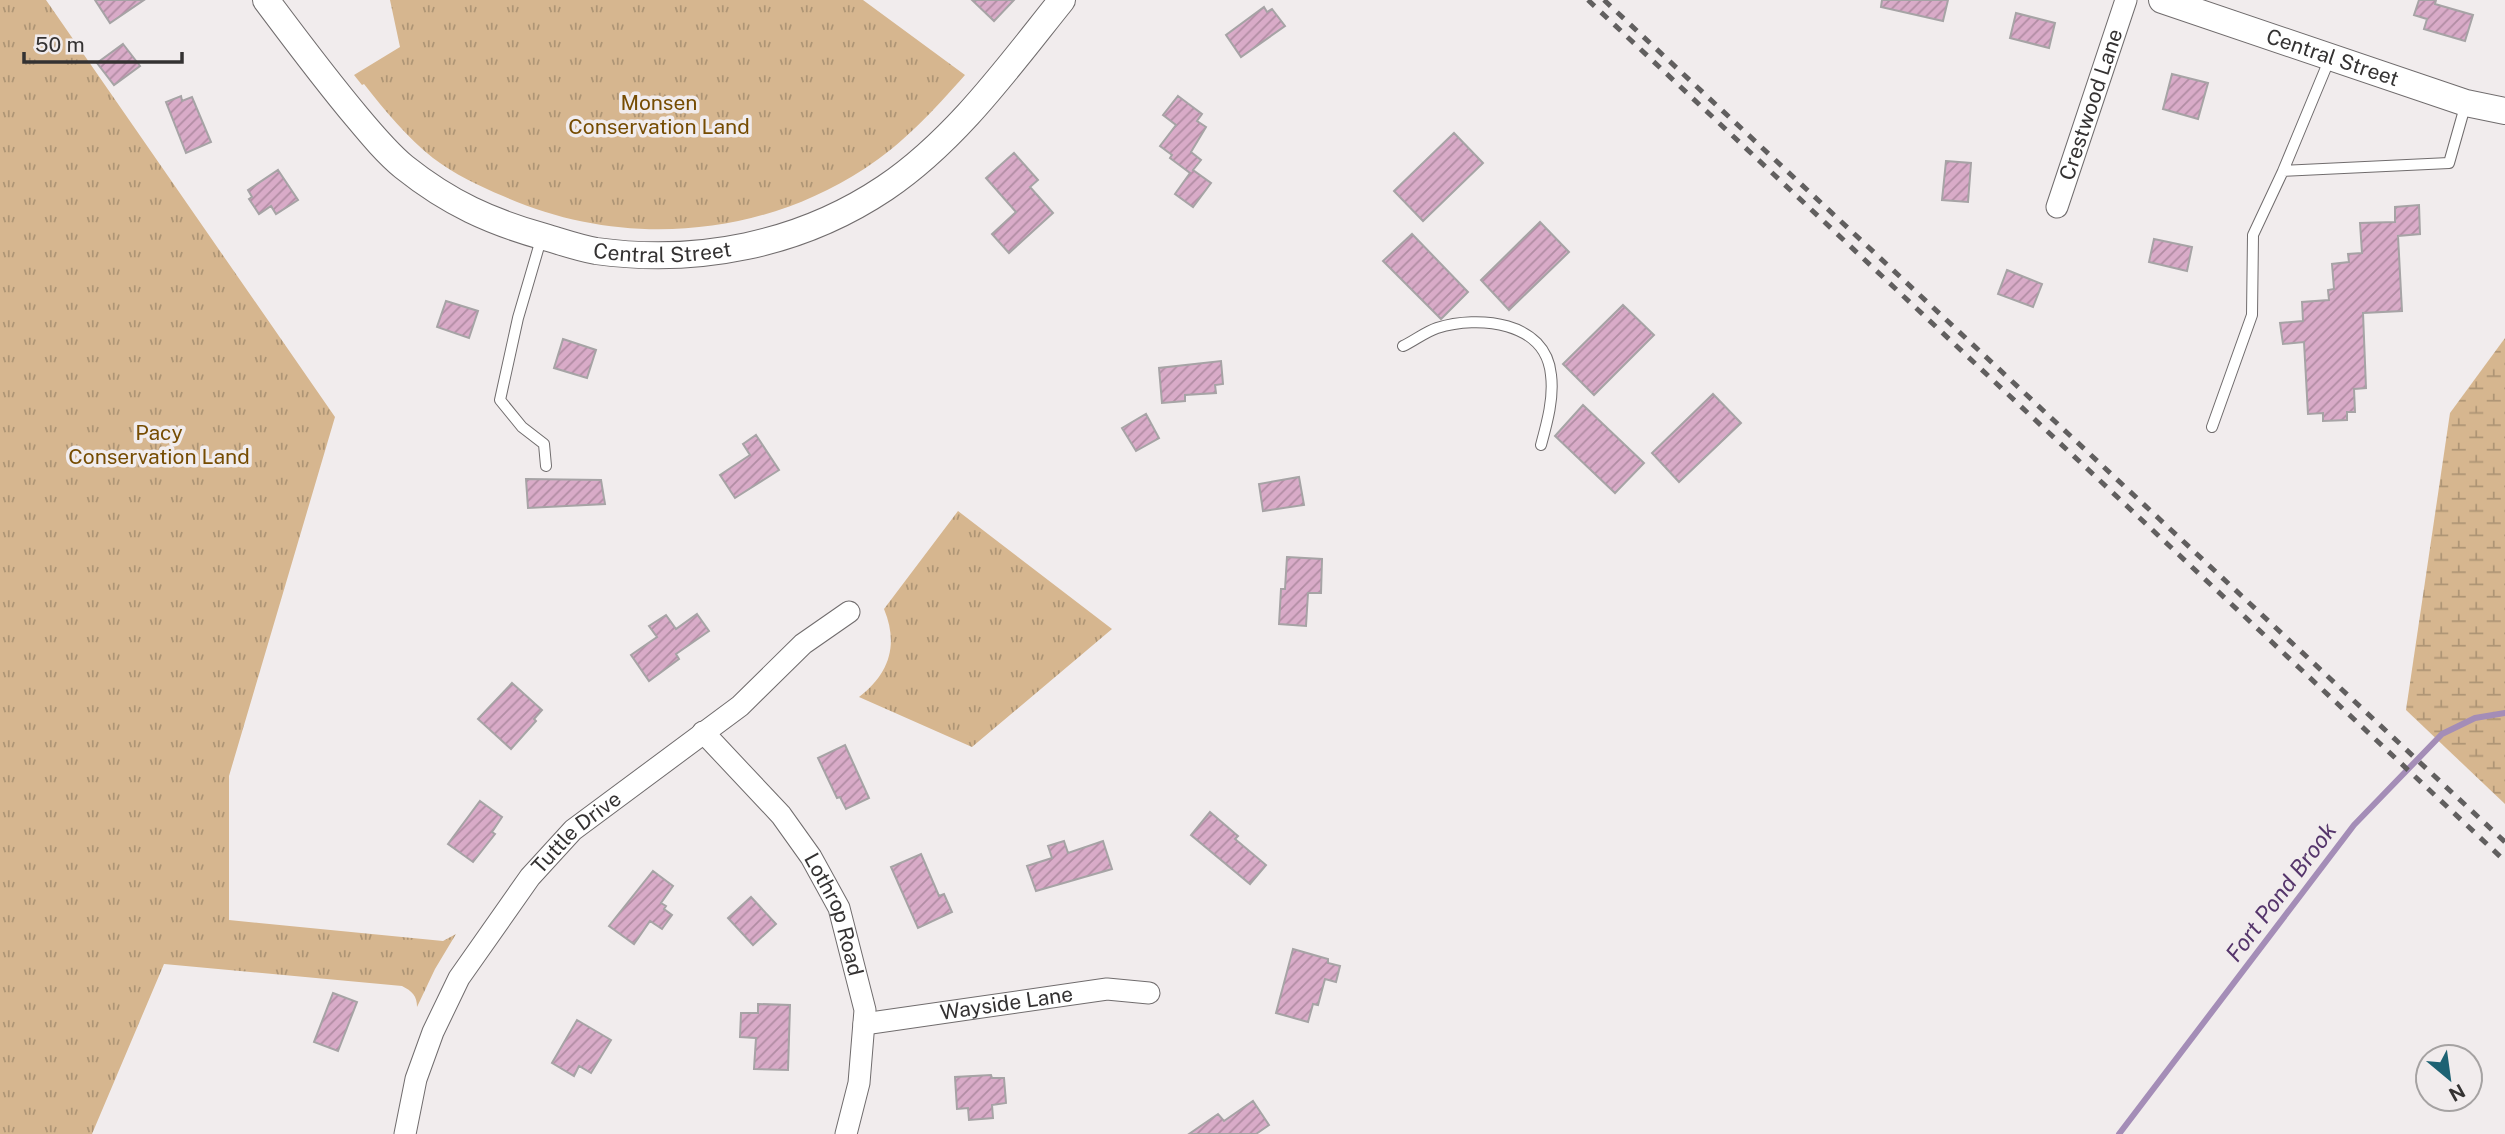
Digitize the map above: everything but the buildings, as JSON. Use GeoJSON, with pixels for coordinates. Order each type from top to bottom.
{"type":"FeatureCollection","features":[{"type":"Feature","properties":{"kind":"street","name":"Central Street"},"geometry":{"type":"LineString","coordinates":[[266,0],[331,86],[380,144],[402,166],[446,198],[491,220],[594,251],[683,256],[725,251],[803,230],[845,211],[885,188],[921,160],[969,113],[1062,0]]}},
{"type":"Feature","properties":{"kind":"street","name":"Crestwood Lane"},"geometry":{"type":"LineString","coordinates":[[2057,207],[2126,0]]}},
{"type":"Feature","properties":{"kind":"street","name":"Central Street"},"geometry":{"type":"LineString","coordinates":[[2162,0],[2466,103],[2505,111]]}},
{"type":"Feature","properties":{"kind":"street","name":"Tuttle Drive"},"geometry":{"type":"LineString","coordinates":[[405,1134],[416,1079],[443,1010],[459,978],[530,877],[573,830],[740,706],[803,644],[849,612]]}},
{"type":"Feature","properties":{"kind":"street","name":"Lothrop Road"},"geometry":{"type":"LineString","coordinates":[[703,732],[781,816],[811,857],[839,908],[865,1010],[859,1083],[846,1134]]}},
{"type":"Feature","properties":{"kind":"street","name":"Wayside Lane"},"geometry":{"type":"LineString","coordinates":[[864,1024],[1107,989],[1149,993]]}},
{"type":"Feature","properties":{"kind":"lane"},"geometry":{"type":"LineString","coordinates":[[2212,428],[2252,315],[2253,235],[2330,58]]}},
{"type":"Feature","properties":{"kind":"lane"},"geometry":{"type":"LineString","coordinates":[[2283,171],[2449,163],[2466,103]]}},
{"type":"Feature","properties":{"kind":"lane"},"geometry":{"type":"LineString","coordinates":[[542,236],[518,318],[500,400],[522,427],[544,444],[546,466]]}},
{"type":"Feature","properties":{"kind":"lane"},"geometry":{"type":"LineString","coordinates":[[1403,346],[1436,329],[1471,322],[1510,326],[1530,335],[1543,352],[1551,374],[1549,413],[1541,445]]}},
{"type":"Feature","properties":{"kind":"green space","name":"Pacy Conservation Land"},"geometry":{"type":"Polygon","coordinates":[[[0,0],[46,0],[335,417],[229,776],[229,920],[443,941],[456,934],[417,1007],[413,994],[402,986],[164,964],[92,1134],[0,1134],[0,0]]]}},
{"type":"Feature","properties":{"kind":"green space","name":"Monsen Conservation Land"},"geometry":{"type":"Polygon","coordinates":[[[390,0],[863,0],[965,75],[917,126],[879,159],[823,192],[779,210],[733,222],[687,228],[640,229],[593,224],[547,213],[503,196],[449,169],[414,141],[364,84],[362,85],[354,75],[400,47],[390,0]]]}},
{"type":"Feature","properties":{"kind":"green space"},"geometry":{"type":"Polygon","coordinates":[[[2505,338],[2505,804],[2406,710],[2450,413],[2505,338]]]}},
{"type":"Feature","properties":{"kind":"green space"},"geometry":{"type":"Polygon","coordinates":[[[958,511],[1112,629],[972,747],[859,697],[878,679],[888,658],[891,635],[884,609],[958,511]]]}},
{"type":"Feature","properties":{"kind":"waterway","name":"Fort Pond Brook"},"geometry":{"type":"LineString","coordinates":[[2119,1134],[2354,825],[2442,734],[2475,718],[2505,713]]}},
{"type":"Feature","properties":{"kind":"railway"},"geometry":{"type":"LineString","coordinates":[[1588,0],[2505,861]]}},
{"type":"Feature","properties":{"kind":"railway"},"geometry":{"type":"LineString","coordinates":[[1604,0],[2505,842]]}}]}
